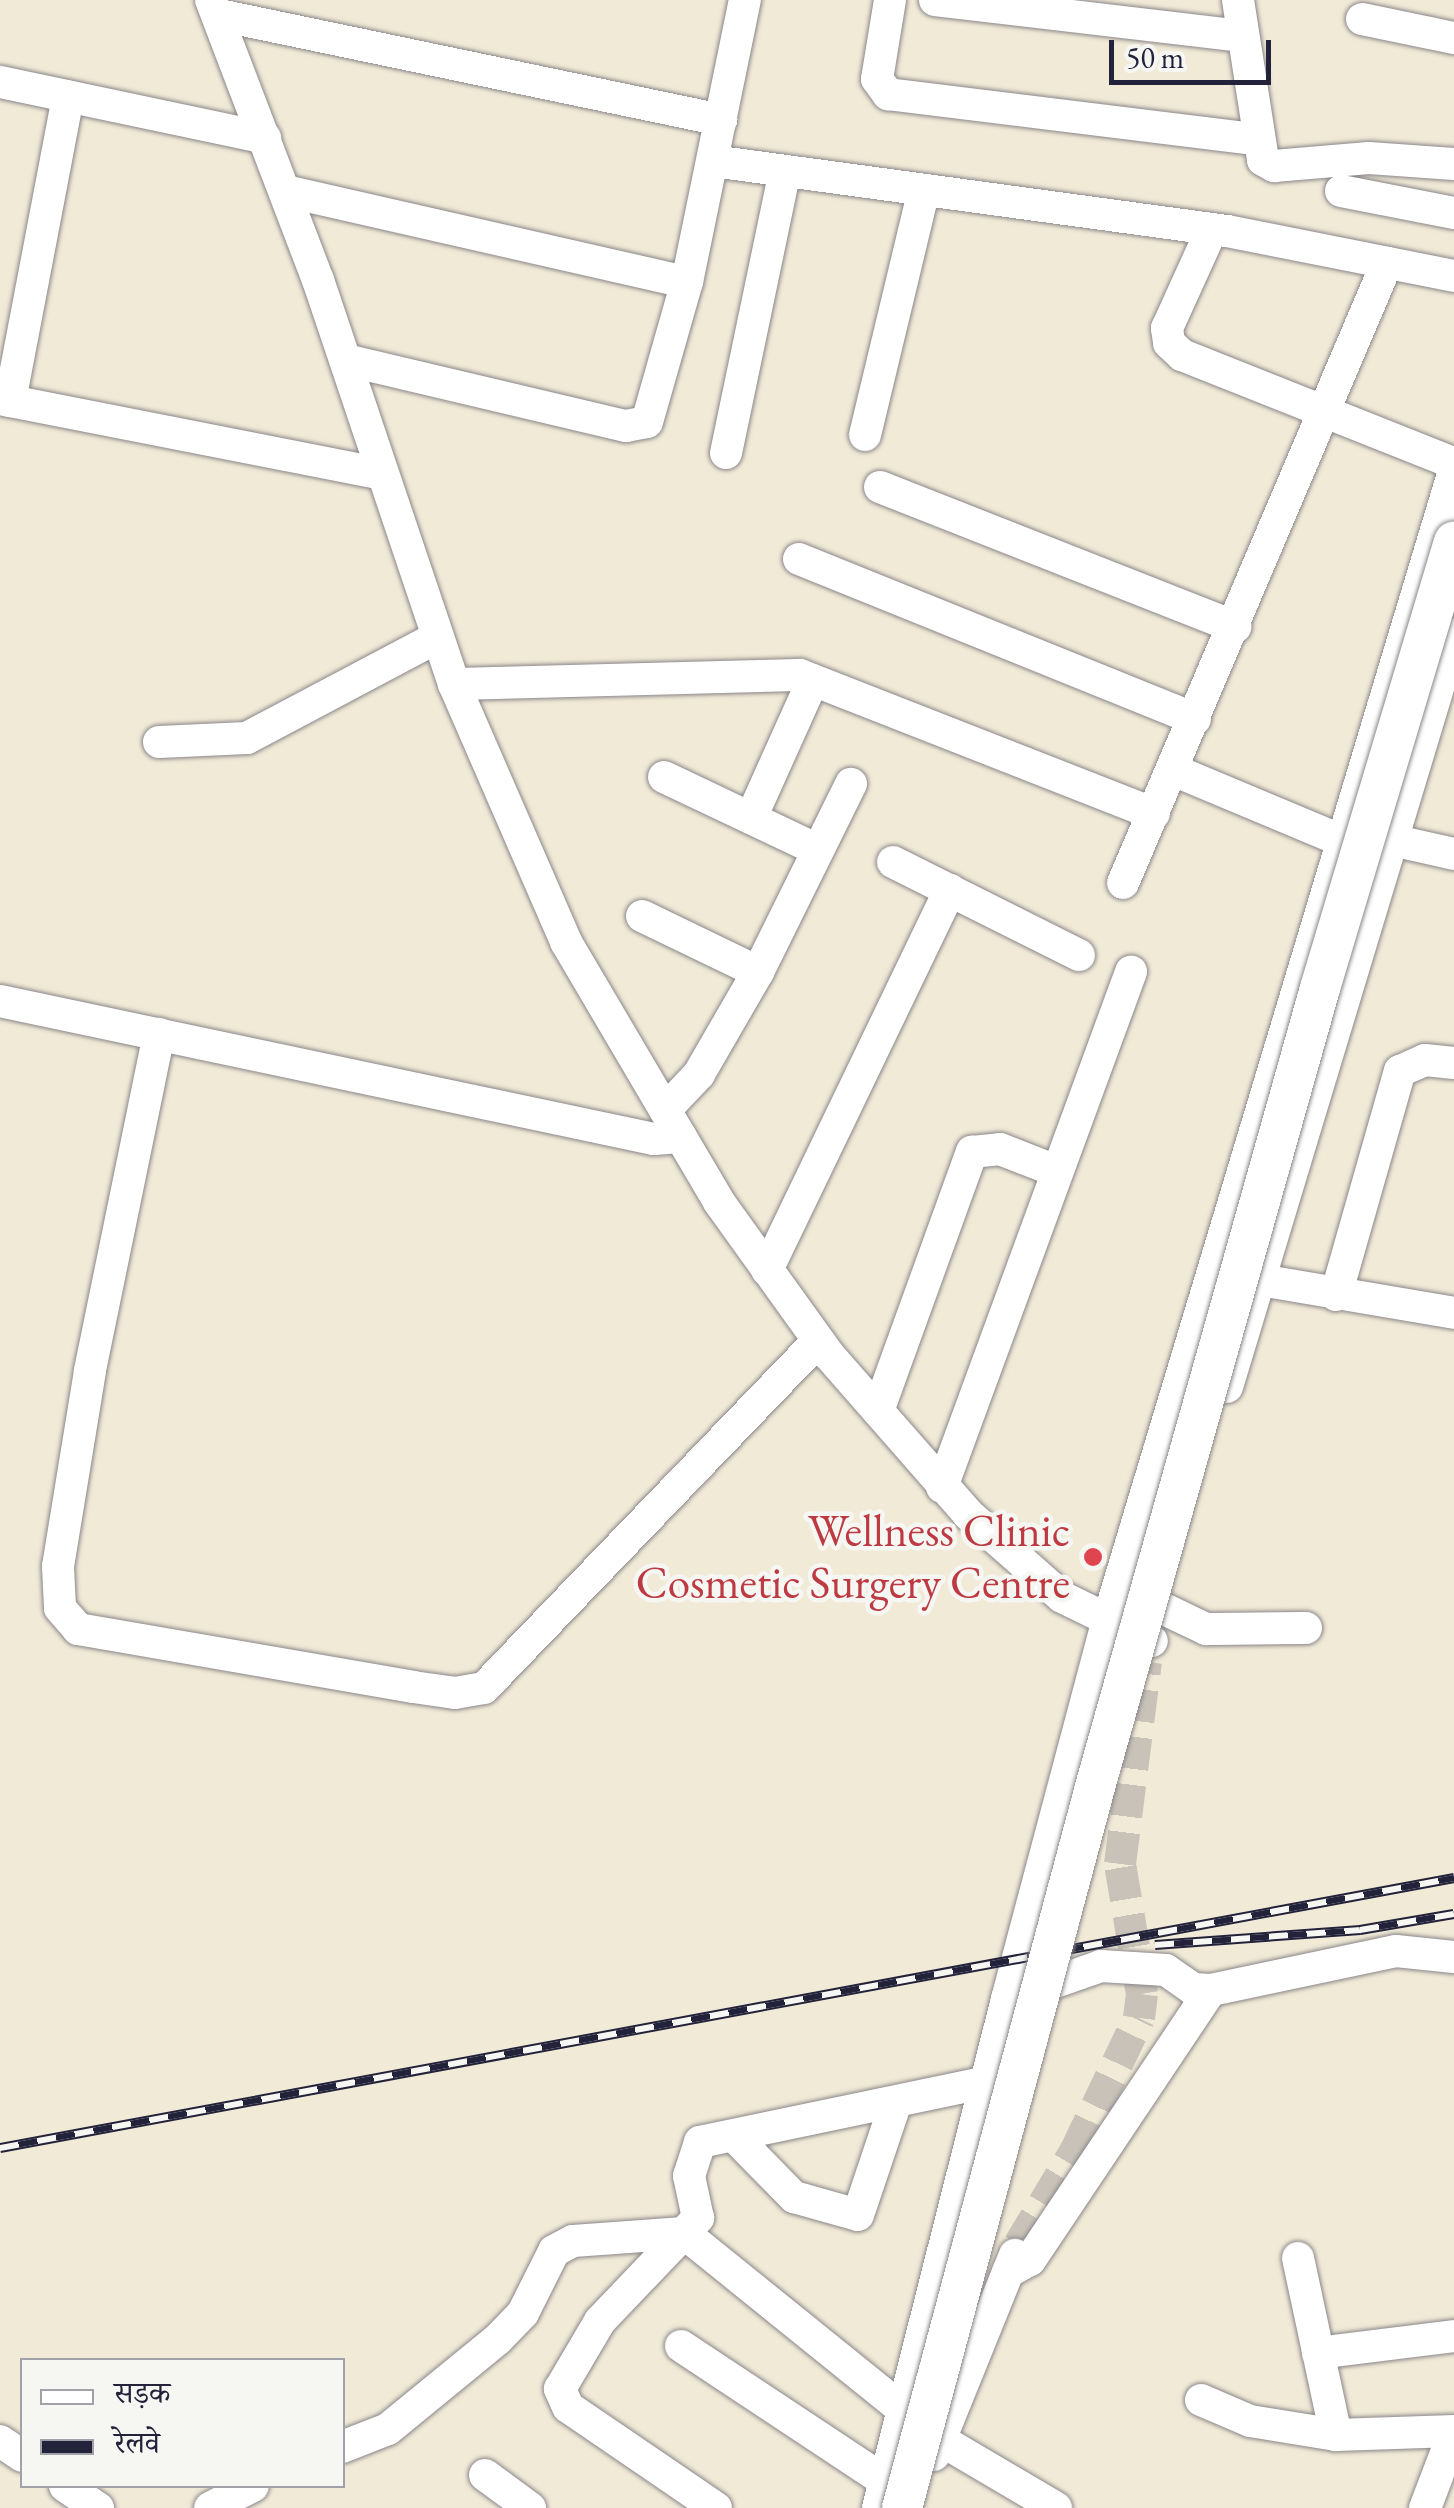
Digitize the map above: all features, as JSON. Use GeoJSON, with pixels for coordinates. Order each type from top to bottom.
{"type":"FeatureCollection","features":[{"type":"Feature","properties":{"kind":"main road"},"geometry":{"type":"LineString","coordinates":[[888,2499],[1314,1007],[1454,542]]}},
{"type":"Feature","properties":{"kind":"street"},"geometry":{"type":"LineString","coordinates":[[346,360],[640,427],[653,406],[687,282],[745,0]]}},
{"type":"Feature","properties":{"kind":"street"},"geometry":{"type":"LineString","coordinates":[[890,0],[877,79],[888,94],[1257,139]]}},
{"type":"Feature","properties":{"kind":"street"},"geometry":{"type":"LineString","coordinates":[[935,0],[1243,36]]}},
{"type":"Feature","properties":{"kind":"street"},"geometry":{"type":"LineString","coordinates":[[1238,0],[1258,154],[1274,166],[1368,158],[1454,164]]}},
{"type":"Feature","properties":{"kind":"street"},"geometry":{"type":"LineString","coordinates":[[215,7],[722,120]]}},
{"type":"Feature","properties":{"kind":"street"},"geometry":{"type":"LineString","coordinates":[[215,7],[346,360],[454,684],[566,942],[673,1124],[818,1341],[942,1487],[1062,1597],[1149,1651],[1396,842],[1445,701],[1454,635]]}},
{"type":"Feature","properties":{"kind":"street"},"geometry":{"type":"LineString","coordinates":[[1362,18],[1454,38]]}},
{"type":"Feature","properties":{"kind":"street"},"geometry":{"type":"LineString","coordinates":[[0,82],[266,138]]}},
{"type":"Feature","properties":{"kind":"street"},"geometry":{"type":"LineString","coordinates":[[68,96],[5,400],[383,474]]}},
{"type":"Feature","properties":{"kind":"street"},"geometry":{"type":"LineString","coordinates":[[713,161],[1212,229],[1454,276]]}},
{"type":"Feature","properties":{"kind":"street"},"geometry":{"type":"LineString","coordinates":[[726,453],[785,170]]}},
{"type":"Feature","properties":{"kind":"street"},"geometry":{"type":"LineString","coordinates":[[285,190],[687,282]]}},
{"type":"Feature","properties":{"kind":"street"},"geometry":{"type":"LineString","coordinates":[[865,436],[924,190]]}},
{"type":"Feature","properties":{"kind":"street"},"geometry":{"type":"LineString","coordinates":[[1341,191],[1454,213]]}},
{"type":"Feature","properties":{"kind":"street"},"geometry":{"type":"LineString","coordinates":[[1212,229],[1168,328],[1169,342],[1182,356],[1454,462]]}},
{"type":"Feature","properties":{"kind":"street"},"geometry":{"type":"LineString","coordinates":[[1124,883],[1387,263]]}},
{"type":"Feature","properties":{"kind":"street"},"geometry":{"type":"LineString","coordinates":[[681,2346],[888,2499],[902,2408],[1107,1623],[1454,471]]}},
{"type":"Feature","properties":{"kind":"street"},"geometry":{"type":"LineString","coordinates":[[880,486],[1235,627]]}},
{"type":"Feature","properties":{"kind":"street"},"geometry":{"type":"LineString","coordinates":[[799,560],[1195,719]]}},
{"type":"Feature","properties":{"kind":"street"},"geometry":{"type":"LineString","coordinates":[[159,742],[247,738],[438,638]]}},
{"type":"Feature","properties":{"kind":"street"},"geometry":{"type":"LineString","coordinates":[[454,684],[800,675],[1154,814]]}},
{"type":"Feature","properties":{"kind":"street"},"geometry":{"type":"LineString","coordinates":[[751,818],[813,680]]}},
{"type":"Feature","properties":{"kind":"street"},"geometry":{"type":"LineString","coordinates":[[1173,770],[1343,842]]}},
{"type":"Feature","properties":{"kind":"street"},"geometry":{"type":"LineString","coordinates":[[664,777],[818,850]]}},
{"type":"Feature","properties":{"kind":"street"},"geometry":{"type":"LineString","coordinates":[[0,1001],[654,1138],[673,1124],[758,972],[850,784]]}},
{"type":"Feature","properties":{"kind":"street"},"geometry":{"type":"LineString","coordinates":[[1396,842],[1454,854]]}},
{"type":"Feature","properties":{"kind":"street"},"geometry":{"type":"LineString","coordinates":[[893,862],[1079,955]]}},
{"type":"Feature","properties":{"kind":"street"},"geometry":{"type":"LineString","coordinates":[[767,1270],[950,890]]}},
{"type":"Feature","properties":{"kind":"street"},"geometry":{"type":"LineString","coordinates":[[642,916],[758,972]]}},
{"type":"Feature","properties":{"kind":"street"},"geometry":{"type":"LineString","coordinates":[[942,1487],[1054,1170],[1132,972]]}},
{"type":"Feature","properties":{"kind":"street"},"geometry":{"type":"LineString","coordinates":[[159,1034],[58,1566],[60,1608],[78,1628],[413,1688],[455,1693],[484,1688],[818,1341]]}},
{"type":"Feature","properties":{"kind":"street"},"geometry":{"type":"LineString","coordinates":[[1339,1285],[1400,1071],[1425,1060],[1454,1063]]}},
{"type":"Feature","properties":{"kind":"street"},"geometry":{"type":"LineString","coordinates":[[878,1411],[972,1152],[1000,1148],[1054,1170]]}},
{"type":"Feature","properties":{"kind":"street"},"geometry":{"type":"LineString","coordinates":[[1214,1263],[1339,1285],[1454,1313]]}},
{"type":"Feature","properties":{"kind":"street"},"geometry":{"type":"LineString","coordinates":[[1339,1285],[1454,1290]]}},
{"type":"Feature","properties":{"kind":"street"},"geometry":{"type":"LineString","coordinates":[[1162,1608],[1206,1629],[1306,1628]]}},
{"type":"Feature","properties":{"kind":"street"},"geometry":{"type":"LineString","coordinates":[[1007,1998],[1066,1973],[1122,1964],[1166,1970],[1193,1989],[1211,1990],[1396,1952],[1454,1958]]}},
{"type":"Feature","properties":{"kind":"street"},"geometry":{"type":"LineString","coordinates":[[920,2508],[939,2438],[1013,2258],[1030,2260],[1211,1990]]}},
{"type":"Feature","properties":{"kind":"street"},"geometry":{"type":"LineString","coordinates":[[697,2503],[568,2406],[560,2389],[600,2321],[698,2218],[689,2176],[692,2150],[700,2142],[988,2082]]}},
{"type":"Feature","properties":{"kind":"street"},"geometry":{"type":"LineString","coordinates":[[734,2136],[794,2196],[858,2216],[896,2102]]}},
{"type":"Feature","properties":{"kind":"street"},"geometry":{"type":"LineString","coordinates":[[345,2446],[388,2428],[498,2338],[523,2313],[554,2252],[573,2241],[684,2233],[939,2438],[1056,2508]]}},
{"type":"Feature","properties":{"kind":"street"},"geometry":{"type":"LineString","coordinates":[[1298,2258],[1336,2435]]}},
{"type":"Feature","properties":{"kind":"street"},"geometry":{"type":"LineString","coordinates":[[1318,2353],[1454,2336]]}},
{"type":"Feature","properties":{"kind":"street"},"geometry":{"type":"LineString","coordinates":[[1201,2400],[1250,2421],[1336,2435],[1454,2431],[1425,2508]]}},
{"type":"Feature","properties":{"kind":"street"},"geometry":{"type":"LineString","coordinates":[[485,2474],[530,2508]]}},
{"type":"Feature","properties":{"kind":"street"},"geometry":{"type":"LineString","coordinates":[[68,2488],[98,2508]]}},
{"type":"Feature","properties":{"kind":"street"},"geometry":{"type":"LineString","coordinates":[[210,2508],[249,2488]]}},
{"type":"Feature","properties":{"kind":"tunnel"},"geometry":{"type":"LineString","coordinates":[[1019,2245],[1076,2150],[1139,2018],[1142,1994],[1120,1864],[1146,1662]]}},
{"type":"Feature","properties":{"kind":"railway"},"geometry":{"type":"LineString","coordinates":[[0,2148],[1454,1878]]}},
{"type":"Feature","properties":{"kind":"railway"},"geometry":{"type":"LineString","coordinates":[[1155,1945],[1360,1930],[1454,1914]]}},
{"type":"Feature","properties":{"kind":"place","name":"Wellness Clinic Cosmetic Surgery Centre"},"geometry":{"type":"Point","coordinates":[1093,1557]}}]}
